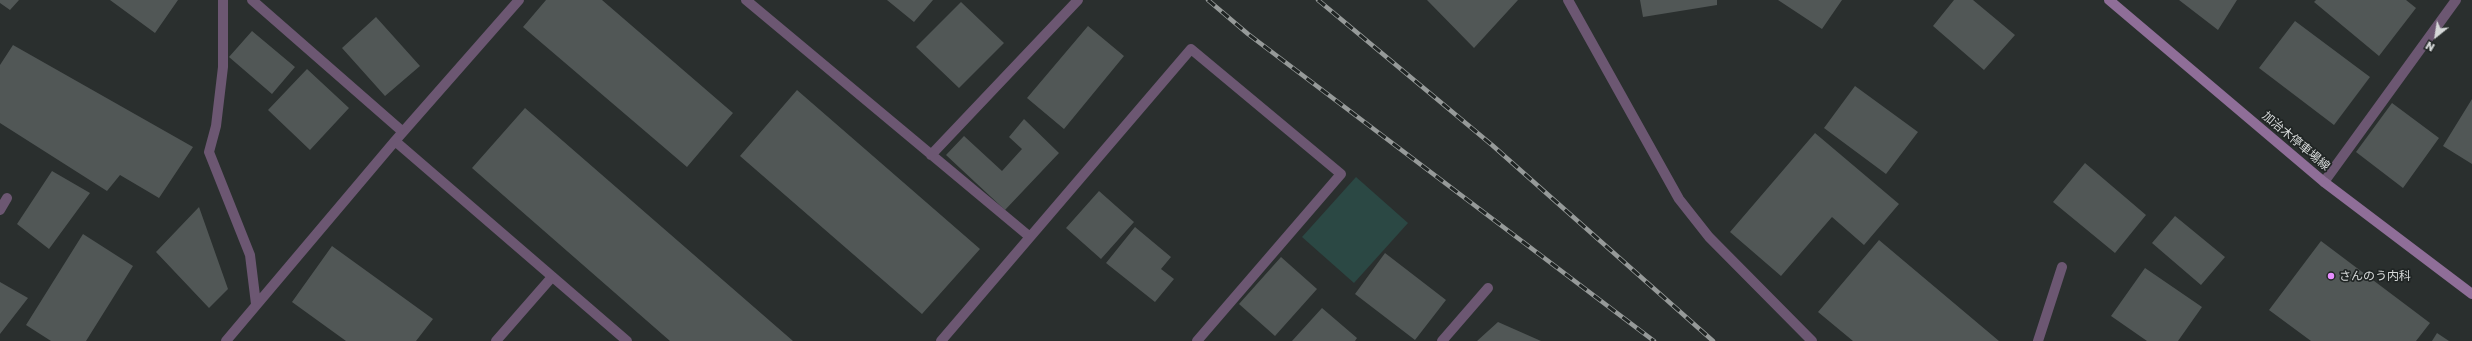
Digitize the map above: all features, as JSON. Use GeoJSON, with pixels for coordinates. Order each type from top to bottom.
{"type":"FeatureCollection","features":[{"type":"Feature","properties":{"kind":"main road","name":"加治木停車場線"},"geometry":{"type":"LineString","coordinates":[[2109,0],[2324,182],[2472,294]]}},
{"type":"Feature","properties":{"kind":"street"},"geometry":{"type":"LineString","coordinates":[[223,0],[223,67],[216,126],[209,152],[250,256],[256,304]]}},
{"type":"Feature","properties":{"kind":"street"},"geometry":{"type":"LineString","coordinates":[[252,0],[403,132]]}},
{"type":"Feature","properties":{"kind":"street"},"geometry":{"type":"LineString","coordinates":[[226,341],[395,141],[519,0]]}},
{"type":"Feature","properties":{"kind":"street"},"geometry":{"type":"LineString","coordinates":[[746,0],[1030,238]]}},
{"type":"Feature","properties":{"kind":"street"},"geometry":{"type":"LineString","coordinates":[[931,154],[1078,0]]}},
{"type":"Feature","properties":{"kind":"street"},"geometry":{"type":"LineString","coordinates":[[1568,0],[1679,199],[1709,237],[1812,341]]}},
{"type":"Feature","properties":{"kind":"street"},"geometry":{"type":"LineString","coordinates":[[2324,182],[2456,0]]}},
{"type":"Feature","properties":{"kind":"street"},"geometry":{"type":"LineString","coordinates":[[941,341],[1191,49],[1340,174],[1197,341]]}},
{"type":"Feature","properties":{"kind":"street"},"geometry":{"type":"LineString","coordinates":[[395,141],[627,341]]}},
{"type":"Feature","properties":{"kind":"street"},"geometry":{"type":"LineString","coordinates":[[0,210],[7,198]]}},
{"type":"Feature","properties":{"kind":"street"},"geometry":{"type":"LineString","coordinates":[[2038,341],[2062,267]]}},
{"type":"Feature","properties":{"kind":"street"},"geometry":{"type":"LineString","coordinates":[[496,341],[552,277]]}},
{"type":"Feature","properties":{"kind":"street"},"geometry":{"type":"LineString","coordinates":[[1442,341],[1488,288]]}},
{"type":"Feature","properties":{"kind":"shaded area"},"geometry":{"type":"Polygon","coordinates":[[[1356,177],[1408,223],[1354,283],[1302,237],[1356,177]]]}},
{"type":"Feature","properties":{"kind":"building"},"geometry":{"type":"Polygon","coordinates":[[[0,0],[19,0],[10,10],[0,3],[0,0]]]}},
{"type":"Feature","properties":{"kind":"building"},"geometry":{"type":"Polygon","coordinates":[[[110,0],[178,0],[155,33],[110,0]]]}},
{"type":"Feature","properties":{"kind":"building"},"geometry":{"type":"Polygon","coordinates":[[[546,0],[602,0],[733,113],[687,167],[523,27],[546,0]]]}},
{"type":"Feature","properties":{"kind":"building"},"geometry":{"type":"Polygon","coordinates":[[[887,0],[933,0],[914,22],[887,0]]]}},
{"type":"Feature","properties":{"kind":"building"},"geometry":{"type":"Polygon","coordinates":[[[1427,0],[1518,0],[1474,48],[1427,0]]]}},
{"type":"Feature","properties":{"kind":"building"},"geometry":{"type":"Polygon","coordinates":[[[1640,0],[1717,0],[1717,5],[1643,17],[1640,0]]]}},
{"type":"Feature","properties":{"kind":"building"},"geometry":{"type":"Polygon","coordinates":[[[1778,0],[1842,0],[1822,29],[1778,0]]]}},
{"type":"Feature","properties":{"kind":"building"},"geometry":{"type":"Polygon","coordinates":[[[1954,0],[1973,0],[2015,35],[1984,70],[1933,26],[1954,0]]]}},
{"type":"Feature","properties":{"kind":"building"},"geometry":{"type":"Polygon","coordinates":[[[2179,0],[2237,0],[2218,30],[2179,0]]]}},
{"type":"Feature","properties":{"kind":"building"},"geometry":{"type":"Polygon","coordinates":[[[2316,0],[2406,0],[2416,8],[2379,56],[2314,2],[2316,0]]]}},
{"type":"Feature","properties":{"kind":"building"},"geometry":{"type":"Polygon","coordinates":[[[961,2],[1004,43],[959,88],[916,47],[961,2]]]}},
{"type":"Feature","properties":{"kind":"building"},"geometry":{"type":"Polygon","coordinates":[[[376,17],[420,66],[385,96],[342,48],[376,17]]]}},
{"type":"Feature","properties":{"kind":"building"},"geometry":{"type":"Polygon","coordinates":[[[2295,21],[2370,77],[2334,125],[2259,68],[2295,21]]]}},
{"type":"Feature","properties":{"kind":"building"},"geometry":{"type":"Polygon","coordinates":[[[1088,26],[1124,56],[1064,129],[1027,98],[1088,26]]]}},
{"type":"Feature","properties":{"kind":"building"},"geometry":{"type":"Polygon","coordinates":[[[252,31],[295,67],[272,94],[229,57],[252,31]]]}},
{"type":"Feature","properties":{"kind":"building"},"geometry":{"type":"Polygon","coordinates":[[[13,45],[193,147],[159,198],[120,175],[107,191],[0,123],[0,65],[13,45]]]}},
{"type":"Feature","properties":{"kind":"building"},"geometry":{"type":"Polygon","coordinates":[[[307,69],[349,108],[310,150],[268,110],[307,69]]]}},
{"type":"Feature","properties":{"kind":"building"},"geometry":{"type":"Polygon","coordinates":[[[1855,86],[1918,132],[1886,174],[1824,128],[1855,86]]]}},
{"type":"Feature","properties":{"kind":"building"},"geometry":{"type":"Polygon","coordinates":[[[797,90],[980,249],[922,314],[740,156],[797,90]]]}},
{"type":"Feature","properties":{"kind":"building"},"geometry":{"type":"Polygon","coordinates":[[[2472,99],[2472,164],[2443,146],[2472,99]]]}},
{"type":"Feature","properties":{"kind":"building"},"geometry":{"type":"Polygon","coordinates":[[[2392,103],[2439,138],[2403,188],[2356,152],[2392,103]]]}},
{"type":"Feature","properties":{"kind":"building"},"geometry":{"type":"Polygon","coordinates":[[[525,108],[793,341],[670,341],[472,168],[525,108]]]}},
{"type":"Feature","properties":{"kind":"building"},"geometry":{"type":"Polygon","coordinates":[[[1024,119],[1059,153],[1005,210],[946,155],[964,136],[1002,171],[1022,149],[1009,137],[1024,119]]]}},
{"type":"Feature","properties":{"kind":"building"},"geometry":{"type":"Polygon","coordinates":[[[1815,133],[1899,204],[1864,245],[1832,217],[1781,276],[1730,232],[1815,133]]]}},
{"type":"Feature","properties":{"kind":"building"},"geometry":{"type":"Polygon","coordinates":[[[2085,163],[2146,215],[2115,253],[2053,202],[2085,163]]]}},
{"type":"Feature","properties":{"kind":"building"},"geometry":{"type":"Polygon","coordinates":[[[52,171],[90,193],[49,249],[17,224],[52,171]]]}},
{"type":"Feature","properties":{"kind":"building"},"geometry":{"type":"Polygon","coordinates":[[[1099,191],[1134,222],[1101,259],[1066,228],[1099,191]]]}},
{"type":"Feature","properties":{"kind":"building"},"geometry":{"type":"Polygon","coordinates":[[[199,207],[228,289],[209,308],[156,252],[199,207]]]}},
{"type":"Feature","properties":{"kind":"building"},"geometry":{"type":"Polygon","coordinates":[[[2175,216],[2225,257],[2201,285],[2152,243],[2175,216]]]}},
{"type":"Feature","properties":{"kind":"building"},"geometry":{"type":"Polygon","coordinates":[[[1135,227],[1171,257],[1161,269],[1174,279],[1155,302],[1106,263],[1135,227]]]}},
{"type":"Feature","properties":{"kind":"building"},"geometry":{"type":"Polygon","coordinates":[[[83,234],[133,266],[86,341],[51,341],[26,325],[83,234]]]}},
{"type":"Feature","properties":{"kind":"building"},"geometry":{"type":"Polygon","coordinates":[[[1879,240],[1999,341],[1853,341],[1818,312],[1879,240]]]}},
{"type":"Feature","properties":{"kind":"building","name":"さんのう内科"},"geometry":{"type":"Polygon","coordinates":[[[2321,241],[2430,323],[2416,341],[2311,341],[2269,310],[2321,241]]]}},
{"type":"Feature","properties":{"kind":"building"},"geometry":{"type":"Polygon","coordinates":[[[332,246],[433,319],[416,341],[346,341],[292,302],[332,246]]]}},
{"type":"Feature","properties":{"kind":"building"},"geometry":{"type":"Polygon","coordinates":[[[1385,253],[1446,300],[1415,340],[1355,294],[1385,253]]]}},
{"type":"Feature","properties":{"kind":"building"},"geometry":{"type":"Polygon","coordinates":[[[1281,257],[1317,289],[1275,336],[1239,304],[1281,257]]]}},
{"type":"Feature","properties":{"kind":"building"},"geometry":{"type":"Polygon","coordinates":[[[2145,268],[2202,307],[2178,341],[2147,341],[2111,316],[2145,268]]]}},
{"type":"Feature","properties":{"kind":"building"},"geometry":{"type":"Polygon","coordinates":[[[0,282],[28,298],[0,334],[0,282]]]}},
{"type":"Feature","properties":{"kind":"building"},"geometry":{"type":"Polygon","coordinates":[[[1322,308],[1357,338],[1355,341],[1292,341],[1322,308]]]}},
{"type":"Feature","properties":{"kind":"building"},"geometry":{"type":"Polygon","coordinates":[[[1498,322],[1541,341],[1477,341],[1498,322]]]}},
{"type":"Feature","properties":{"kind":"building"},"geometry":{"type":"Polygon","coordinates":[[[2437,333],[2449,341],[2432,341],[2437,333]]]}},
{"type":"Feature","properties":{"kind":"railway"},"geometry":{"type":"LineString","coordinates":[[1208,0],[1248,34],[1654,341]]}},
{"type":"Feature","properties":{"kind":"railway"},"geometry":{"type":"LineString","coordinates":[[1318,0],[1492,145],[1713,341]]}},
{"type":"Feature","properties":{"kind":"place","name":"さんのう内科"},"geometry":{"type":"Point","coordinates":[2331,276]}}]}
